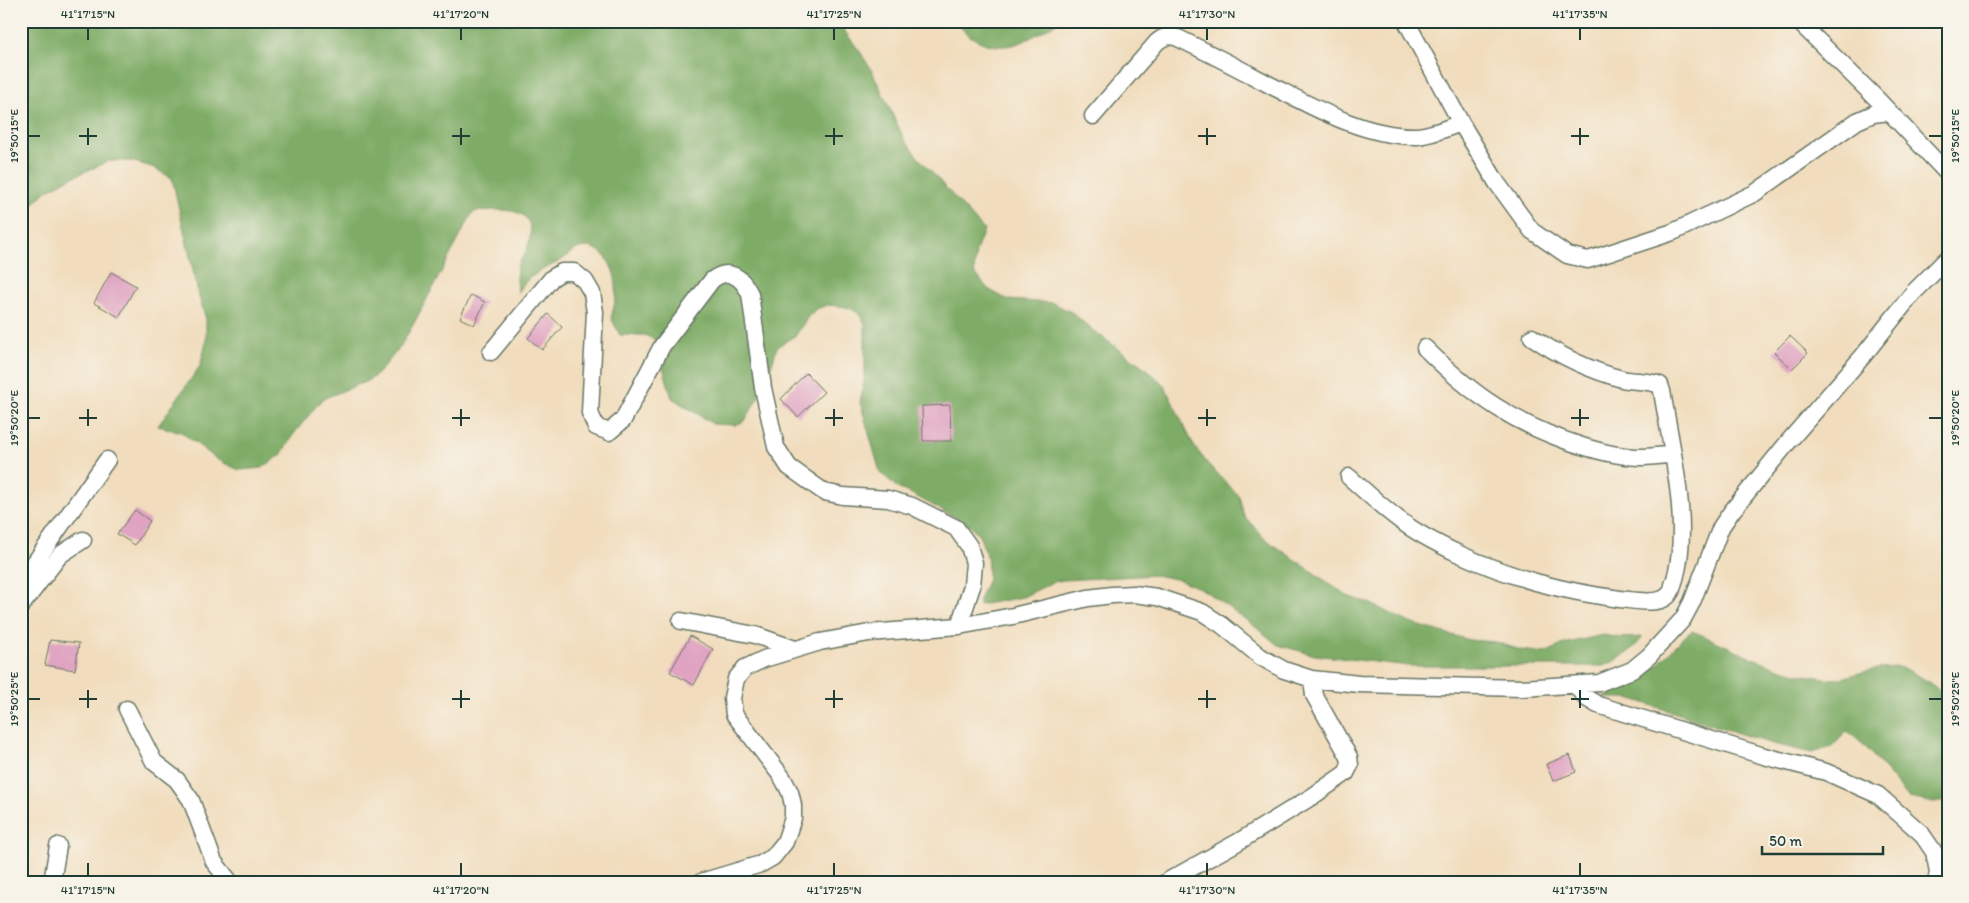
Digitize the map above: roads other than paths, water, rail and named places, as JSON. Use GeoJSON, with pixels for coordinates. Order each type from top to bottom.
{"type":"FeatureCollection","features":[{"type":"Feature","properties":{"kind":"street"},"geometry":{"type":"LineString","coordinates":[[1406,21],[1461,123],[1497,183],[1532,231],[1567,255],[1588,260],[1673,232],[1755,193],[1858,121],[1873,114],[1889,112]]}},
{"type":"Feature","properties":{"kind":"street"},"geometry":{"type":"LineString","coordinates":[[1798,21],[1948,174]]}},
{"type":"Feature","properties":{"kind":"street"},"geometry":{"type":"LineString","coordinates":[[1093,116],[1157,42],[1163,37],[1170,35],[1319,110],[1355,125],[1394,134],[1417,136],[1433,133],[1461,123]]}},
{"type":"Feature","properties":{"kind":"street"},"geometry":{"type":"LineString","coordinates":[[701,882],[761,864],[773,857],[785,842],[793,818],[790,792],[782,777],[734,714],[732,698],[736,679],[745,668],[764,659],[820,642],[870,633],[959,626],[1112,594],[1134,594],[1158,597],[1202,612],[1222,625],[1261,657],[1284,670],[1312,679],[1360,684],[1493,689],[1599,684],[1632,670],[1649,656],[1683,619],[1692,602],[1721,528],[1732,512],[1789,441],[1863,356],[1913,293],[1948,258]]}},
{"type":"Feature","properties":{"kind":"street"},"geometry":{"type":"LineString","coordinates":[[491,352],[552,278],[562,272],[574,272],[585,280],[592,293],[595,312],[590,413],[596,427],[610,432],[624,420],[662,346],[712,280],[719,275],[733,275],[745,282],[750,294],[763,388],[776,447],[789,467],[824,492],[843,496],[888,498],[912,506],[956,528],[969,546],[974,563],[972,586],[959,626]]}},
{"type":"Feature","properties":{"kind":"street"},"geometry":{"type":"LineString","coordinates":[[1349,477],[1402,522],[1438,544],[1480,564],[1529,582],[1581,594],[1635,601],[1659,601],[1666,598],[1670,593],[1678,568],[1681,516],[1660,385],[1654,382],[1626,380],[1600,373],[1571,361],[1532,337]]}},
{"type":"Feature","properties":{"kind":"street"},"geometry":{"type":"LineString","coordinates":[[1425,348],[1468,389],[1499,411],[1535,429],[1606,453],[1641,457],[1672,454]]}},
{"type":"Feature","properties":{"kind":"street"},"geometry":{"type":"LineString","coordinates":[[21,582],[107,460]]}},
{"type":"Feature","properties":{"kind":"street"},"geometry":{"type":"LineString","coordinates":[[21,606],[60,555],[83,540]]}},
{"type":"Feature","properties":{"kind":"street"},"geometry":{"type":"LineString","coordinates":[[1678,568],[1703,575]]}},
{"type":"Feature","properties":{"kind":"street"},"geometry":{"type":"LineString","coordinates":[[682,621],[755,635],[795,649]]}},
{"type":"Feature","properties":{"kind":"street"},"geometry":{"type":"LineString","coordinates":[[1166,882],[1247,837],[1346,773],[1350,765],[1349,757],[1314,696],[1312,679]]}},
{"type":"Feature","properties":{"kind":"street"},"geometry":{"type":"LineString","coordinates":[[1576,686],[1586,698],[1598,705],[1764,756],[1826,772],[1878,795],[1921,833],[1934,852],[1937,877],[1923,882]]}},
{"type":"Feature","properties":{"kind":"street"},"geometry":{"type":"LineString","coordinates":[[127,709],[154,762],[177,780],[191,800],[214,862],[230,882]]}},
{"type":"Feature","properties":{"kind":"street"},"geometry":{"type":"LineString","coordinates":[[52,882],[58,846]]}}]}
